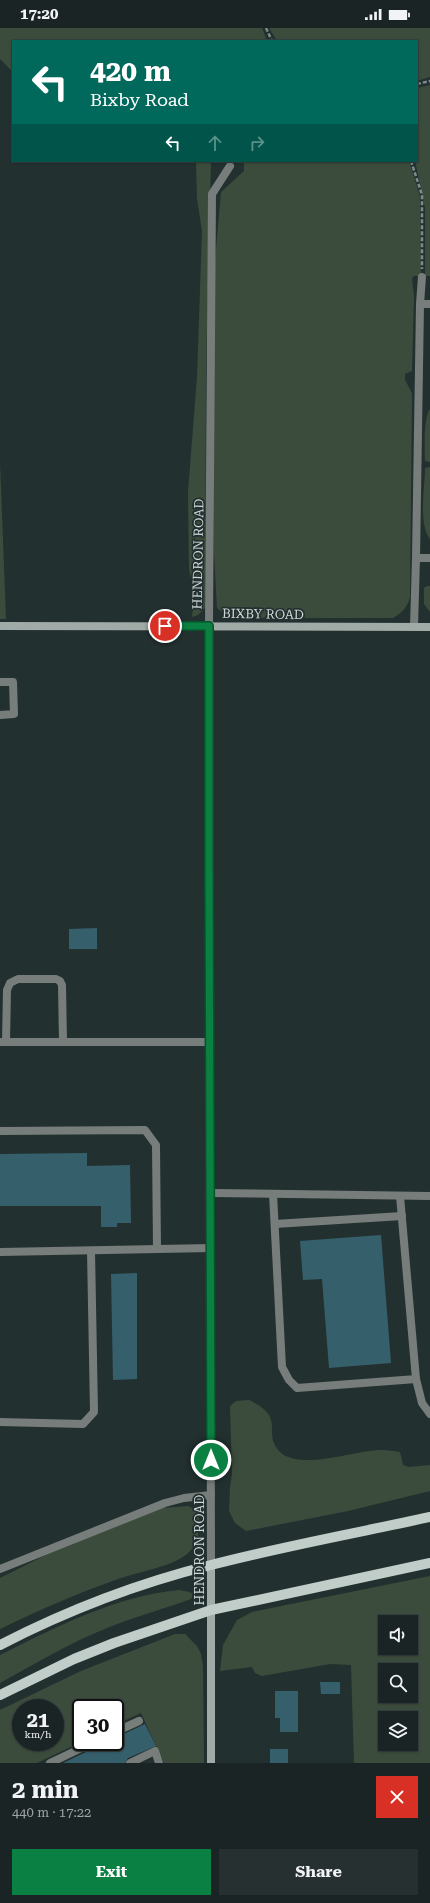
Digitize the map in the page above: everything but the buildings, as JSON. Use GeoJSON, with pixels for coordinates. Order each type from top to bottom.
{"type":"FeatureCollection","features":[{"type":"Feature","properties":{"kind":"main road"},"geometry":{"type":"LineString","coordinates":[[0,1645],[27,1631],[91,1604],[211,1565],[430,1517]]}},
{"type":"Feature","properties":{"kind":"main road"},"geometry":{"type":"LineString","coordinates":[[0,1695],[74,1659],[114,1643],[211,1610],[430,1563]]}},
{"type":"Feature","properties":{"kind":"street","name":"HENDRON ROAD"},"geometry":{"type":"LineString","coordinates":[[211,1763],[212,1495],[209,626],[212,194],[230,166]]}},
{"type":"Feature","properties":{"kind":"street"},"geometry":{"type":"LineString","coordinates":[[414,627],[420,304],[422,277]]}},
{"type":"Feature","properties":{"kind":"street"},"geometry":{"type":"LineString","coordinates":[[420,304],[430,304]]}},
{"type":"Feature","properties":{"kind":"street"},"geometry":{"type":"LineString","coordinates":[[416,558],[430,558]]}},
{"type":"Feature","properties":{"kind":"street","name":"BIXBY ROAD"},"geometry":{"type":"LineString","coordinates":[[0,626],[430,627]]}},
{"type":"Feature","properties":{"kind":"street"},"geometry":{"type":"LineString","coordinates":[[0,682],[13,682],[14,714],[0,715]]}},
{"type":"Feature","properties":{"kind":"street"},"geometry":{"type":"LineString","coordinates":[[63,1042],[62,986],[60,981],[56,979],[18,979],[10,983],[7,990],[3,1042],[63,1042],[210,1042]]}},
{"type":"Feature","properties":{"kind":"street"},"geometry":{"type":"LineString","coordinates":[[0,1131],[145,1130],[156,1145],[157,1249]]}},
{"type":"Feature","properties":{"kind":"street"},"geometry":{"type":"LineString","coordinates":[[210,1193],[430,1196]]}},
{"type":"Feature","properties":{"kind":"street"},"geometry":{"type":"LineString","coordinates":[[273,1194],[282,1367],[289,1380],[296,1388],[416,1379]]}},
{"type":"Feature","properties":{"kind":"street"},"geometry":{"type":"LineString","coordinates":[[400,1196],[416,1379],[422,1403],[430,1414]]}},
{"type":"Feature","properties":{"kind":"street"},"geometry":{"type":"LineString","coordinates":[[275,1224],[402,1216]]}},
{"type":"Feature","properties":{"kind":"street"},"geometry":{"type":"LineString","coordinates":[[0,1252],[211,1248]]}},
{"type":"Feature","properties":{"kind":"street"},"geometry":{"type":"LineString","coordinates":[[0,1422],[83,1424],[94,1412],[91,1251]]}},
{"type":"Feature","properties":{"kind":"street"},"geometry":{"type":"LineString","coordinates":[[0,1569],[165,1503],[184,1498],[212,1495]]}},
{"type":"Feature","properties":{"kind":"street"},"geometry":{"type":"LineString","coordinates":[[124,1728],[139,1721]]}},
{"type":"Feature","properties":{"kind":"street"},"geometry":{"type":"LineString","coordinates":[[50,1763],[75,1751]]}},
{"type":"Feature","properties":{"kind":"street"},"geometry":{"type":"LineString","coordinates":[[130,1763],[155,1751],[159,1763]]}},
{"type":"Feature","properties":{"kind":"path"},"geometry":{"type":"LineString","coordinates":[[266,28],[272,40]]}},
{"type":"Feature","properties":{"kind":"path"},"geometry":{"type":"LineString","coordinates":[[418,84],[430,81]]}},
{"type":"Feature","properties":{"kind":"path"},"geometry":{"type":"LineString","coordinates":[[411,162],[422,195],[422,277]]}},
{"type":"Feature","properties":{"kind":"green space"},"geometry":{"type":"Polygon","coordinates":[[[0,28],[262,28],[267,40],[12,40],[12,71],[0,59],[0,28]]]}},
{"type":"Feature","properties":{"kind":"green space"},"geometry":{"type":"Polygon","coordinates":[[[269,28],[430,28],[430,77],[418,81],[418,40],[276,40],[269,28]]]}},
{"type":"Feature","properties":{"kind":"green space"},"geometry":{"type":"Polygon","coordinates":[[[430,85],[430,276],[425,276],[425,208],[415,162],[418,162],[418,88],[430,85]]]}},
{"type":"Feature","properties":{"kind":"green space"},"geometry":{"type":"Polygon","coordinates":[[[196,162],[211,162],[206,370],[205,608],[198,615],[192,617],[194,593],[189,569],[188,492],[197,377],[202,231],[197,199],[196,162]]]}},
{"type":"Feature","properties":{"kind":"green space"},"geometry":{"type":"Polygon","coordinates":[[[244,162],[409,162],[420,196],[421,276],[414,276],[412,278],[414,297],[412,371],[405,374],[405,380],[412,393],[410,596],[404,609],[393,618],[235,618],[228,617],[217,608],[214,553],[215,261],[221,192],[244,171],[244,162]]]}},
{"type":"Feature","properties":{"kind":"green space"},"geometry":{"type":"Polygon","coordinates":[[[430,409],[430,462],[425,461],[425,427],[430,409]]]}},
{"type":"Feature","properties":{"kind":"green space"},"geometry":{"type":"Polygon","coordinates":[[[0,462],[6,619],[0,619],[0,462]]]}},
{"type":"Feature","properties":{"kind":"green space"},"geometry":{"type":"Polygon","coordinates":[[[430,467],[430,539],[424,524],[423,505],[425,468],[430,467]]]}},
{"type":"Feature","properties":{"kind":"green space"},"geometry":{"type":"Polygon","coordinates":[[[430,586],[430,612],[424,604],[424,588],[430,586]]]}},
{"type":"Feature","properties":{"kind":"green space"},"geometry":{"type":"Polygon","coordinates":[[[249,1400],[261,1407],[267,1413],[271,1419],[272,1438],[274,1444],[279,1451],[288,1457],[299,1460],[313,1460],[370,1451],[383,1450],[400,1452],[403,1465],[409,1467],[430,1465],[430,1491],[348,1511],[246,1531],[235,1523],[229,1511],[232,1474],[230,1406],[236,1401],[249,1400]]]}},
{"type":"Feature","properties":{"kind":"green space"},"geometry":{"type":"Polygon","coordinates":[[[188,1506],[198,1511],[198,1534],[197,1540],[191,1550],[180,1559],[163,1566],[118,1579],[88,1590],[0,1629],[0,1578],[46,1555],[162,1508],[188,1506]]]}},
{"type":"Feature","properties":{"kind":"green space"},"geometry":{"type":"Polygon","coordinates":[[[430,1576],[430,1763],[354,1763],[351,1665],[330,1664],[262,1676],[255,1673],[252,1667],[220,1671],[223,1645],[237,1620],[252,1612],[430,1576]]]}},
{"type":"Feature","properties":{"kind":"green space"},"geometry":{"type":"Polygon","coordinates":[[[179,1590],[193,1594],[191,1599],[128,1620],[79,1640],[0,1683],[0,1655],[87,1614],[109,1606],[156,1593],[179,1590]]]}},
{"type":"Feature","properties":{"kind":"green space"},"geometry":{"type":"Polygon","coordinates":[[[175,1634],[185,1634],[197,1646],[201,1654],[203,1666],[204,1763],[164,1763],[141,1713],[124,1721],[124,1699],[72,1699],[72,1746],[64,1750],[64,1699],[23,1699],[81,1671],[175,1634]]]}},
{"type":"Feature","properties":{"kind":"green space"},"geometry":{"type":"Polygon","coordinates":[[[12,1704],[12,1751],[62,1751],[37,1763],[0,1763],[0,1710],[12,1704]]]}},
{"type":"Feature","properties":{"kind":"route"},"geometry":{"type":"LineString","coordinates":[[165,626],[209,626],[211,1460]]}}]}
